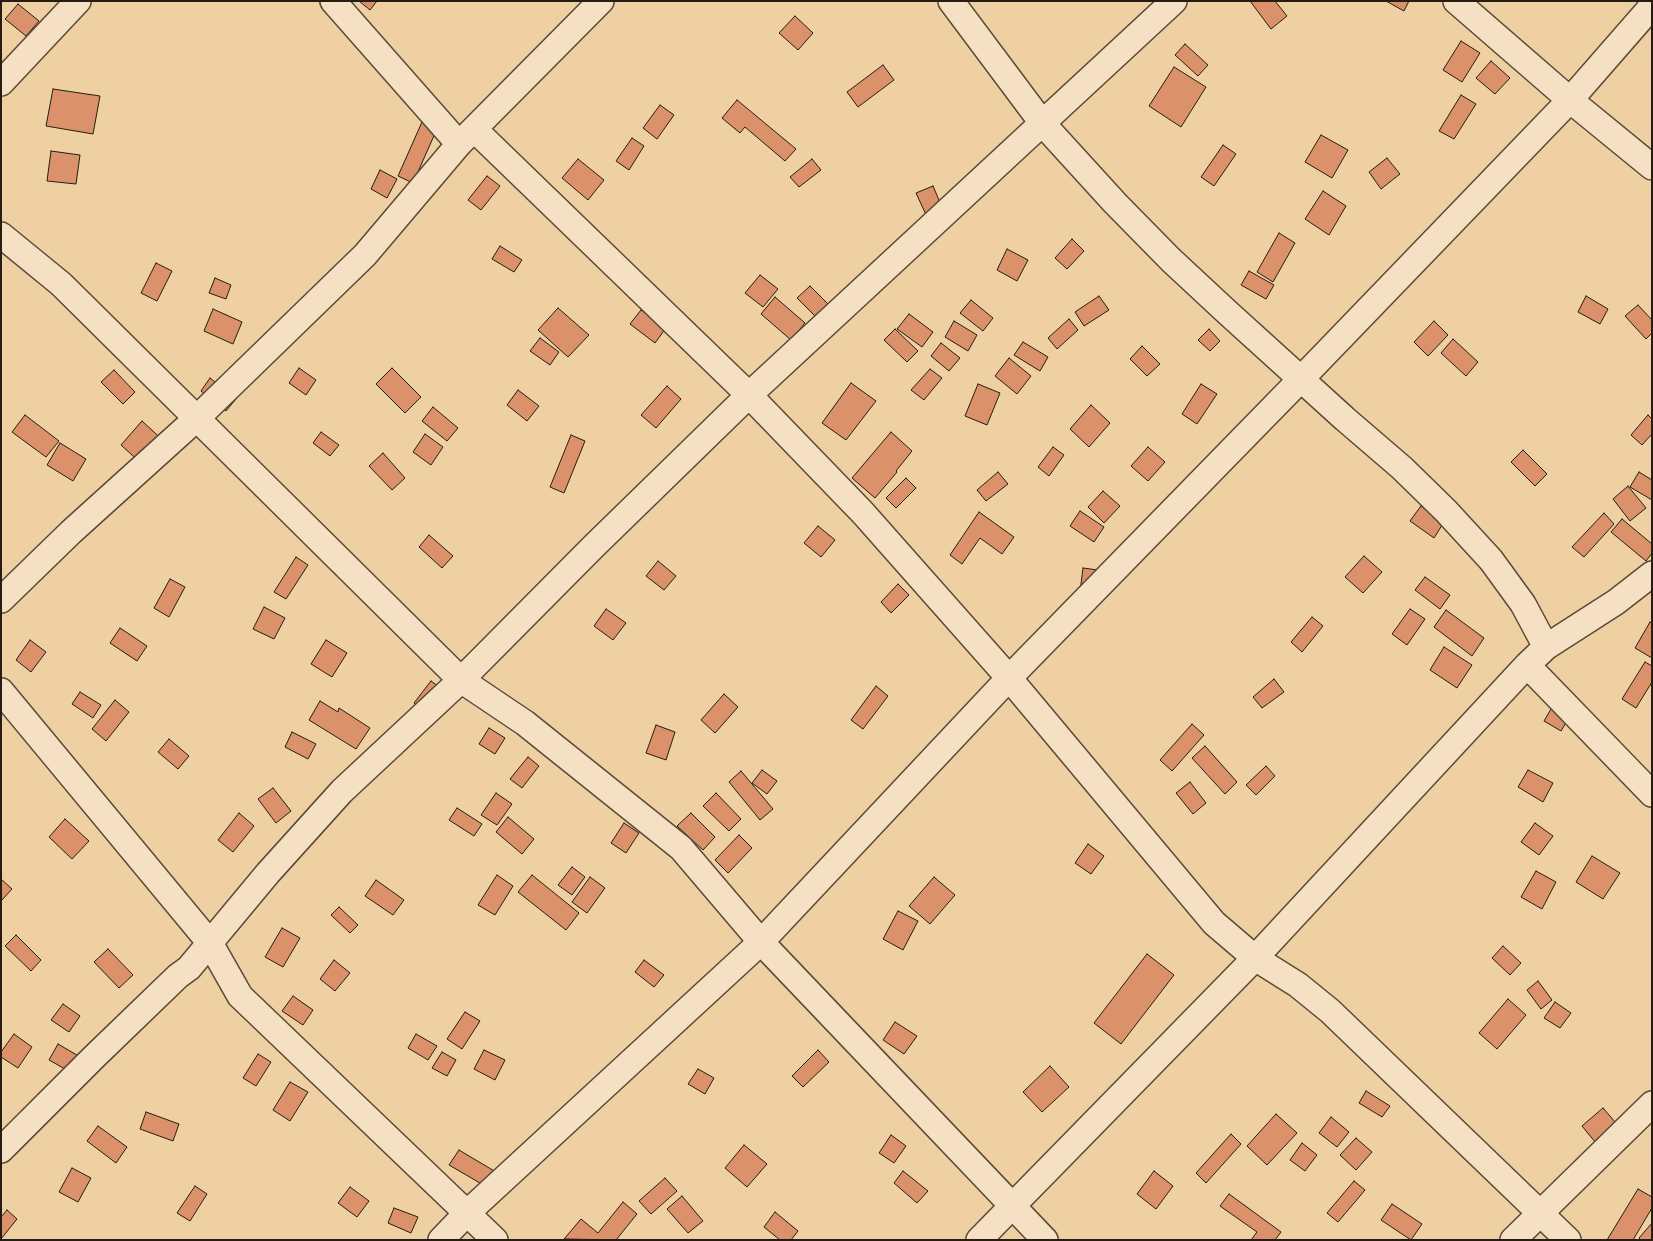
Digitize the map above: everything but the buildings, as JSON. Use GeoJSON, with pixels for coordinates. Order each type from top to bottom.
{"type":"FeatureCollection","features":[{"type":"Feature","properties":{"kind":"street"},"geometry":{"type":"LineString","coordinates":[[1,83],[78,1]]}},
{"type":"Feature","properties":{"kind":"street"},"geometry":{"type":"LineString","coordinates":[[333,1],[467,136],[749,395],[863,513],[1009,678],[1214,923],[1255,958],[1298,985],[1330,1011],[1568,1240]]}},
{"type":"Feature","properties":{"kind":"street"},"geometry":{"type":"LineString","coordinates":[[1,600],[71,532],[196,419],[282,337],[364,255],[467,136],[601,1]]}},
{"type":"Feature","properties":{"kind":"street"},"geometry":{"type":"LineString","coordinates":[[951,1],[1043,124],[1115,203],[1171,260],[1402,468],[1485,553],[1524,604],[1546,647]]}},
{"type":"Feature","properties":{"kind":"street"},"geometry":{"type":"LineString","coordinates":[[1,1150],[122,1030],[178,976],[189,968],[268,873],[342,791],[461,680],[594,546],[749,395],[1174,1]]}},
{"type":"Feature","properties":{"kind":"street"},"geometry":{"type":"LineString","coordinates":[[1456,1],[1570,100],[1652,167]]}},
{"type":"Feature","properties":{"kind":"street"},"geometry":{"type":"LineString","coordinates":[[441,1240],[467,1213],[761,942],[1009,678],[1570,100],[1652,6]]}},
{"type":"Feature","properties":{"kind":"street"},"geometry":{"type":"LineString","coordinates":[[1,235],[61,284],[461,680],[525,723],[681,848],[761,942],[1045,1240]]}},
{"type":"Feature","properties":{"kind":"street"},"geometry":{"type":"LineString","coordinates":[[979,1240],[1255,958],[1527,665],[1546,647],[1616,602],[1652,574]]}},
{"type":"Feature","properties":{"kind":"street"},"geometry":{"type":"LineString","coordinates":[[1527,665],[1652,794]]}},
{"type":"Feature","properties":{"kind":"street"},"geometry":{"type":"LineString","coordinates":[[1,691],[210,943],[240,996],[495,1240]]}},
{"type":"Feature","properties":{"kind":"street"},"geometry":{"type":"LineString","coordinates":[[1514,1240],[1539,1213],[1652,1104]]}}]}
